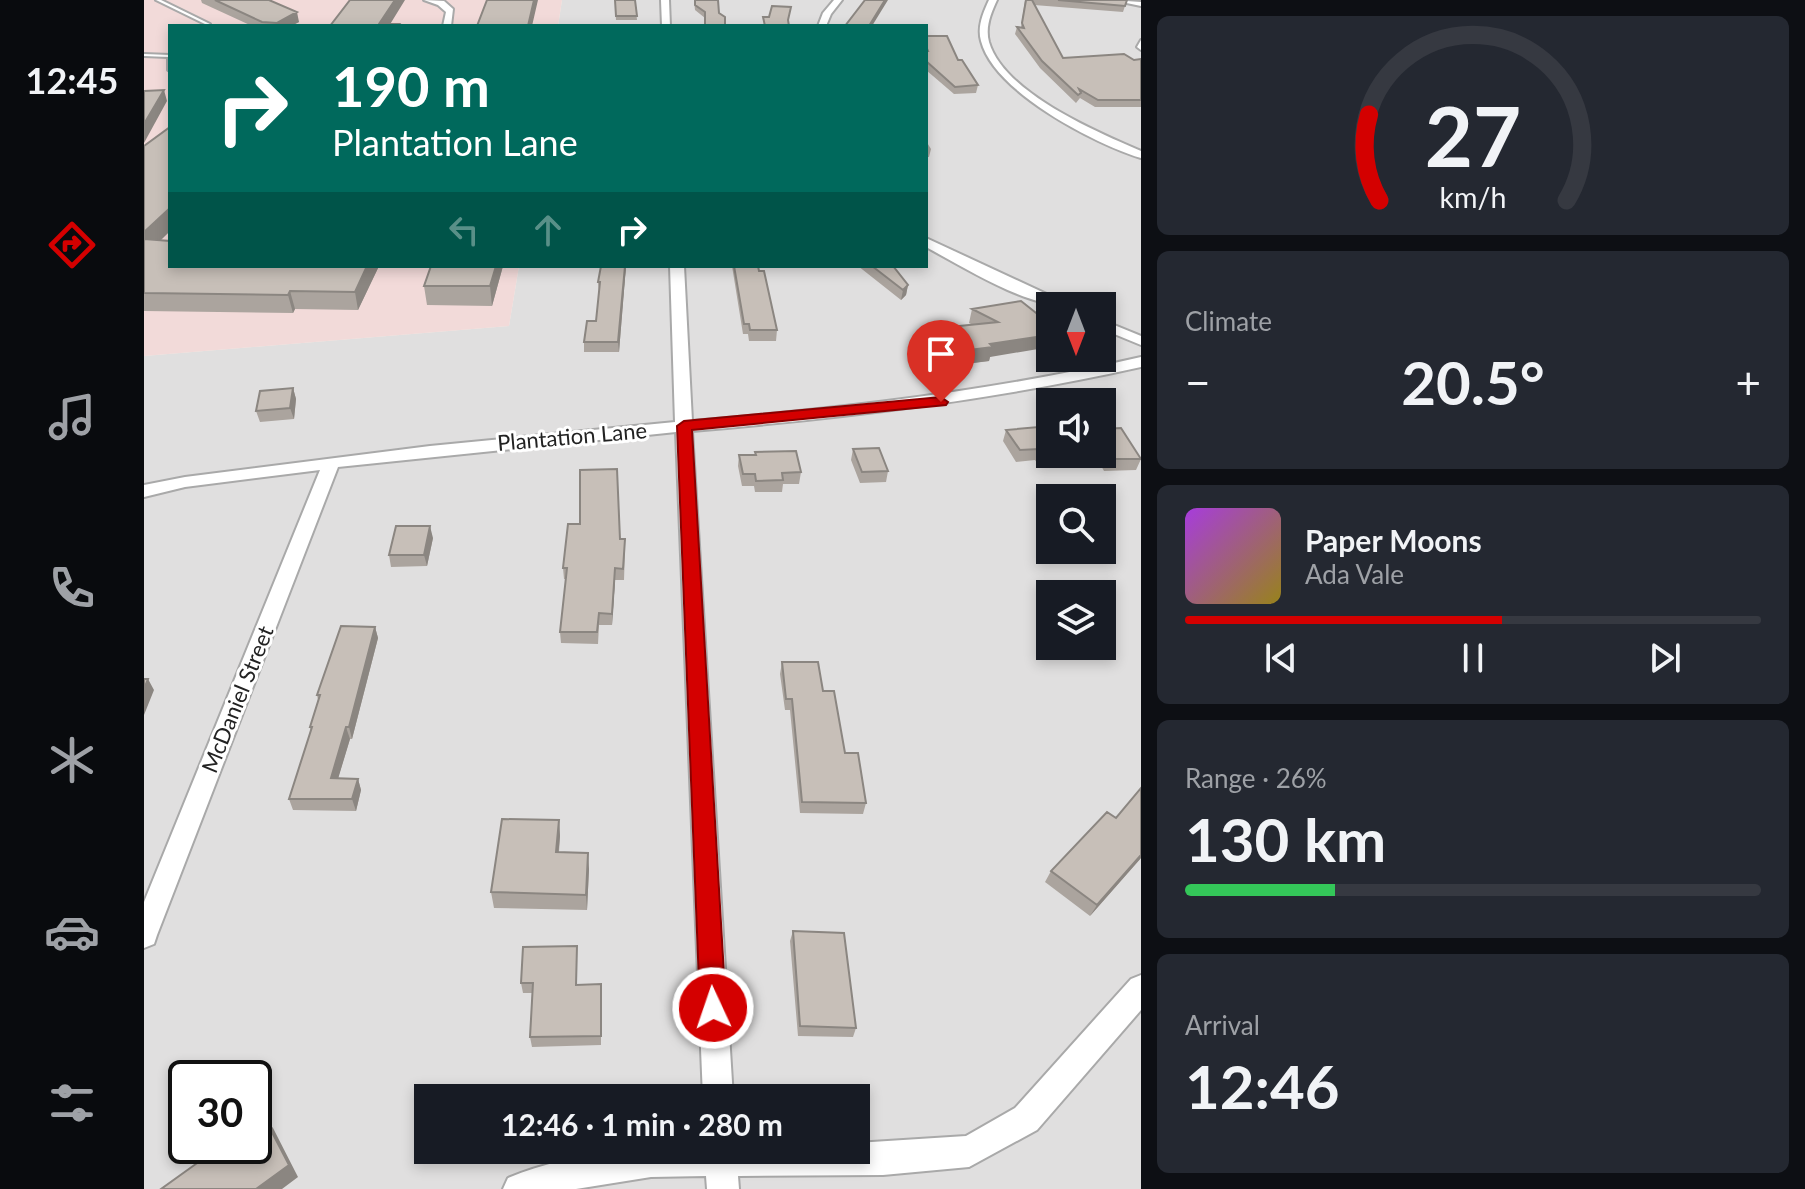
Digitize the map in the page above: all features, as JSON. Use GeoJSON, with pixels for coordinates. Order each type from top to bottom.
{"type":"FeatureCollection","features":[{"type":"Feature","properties":{"kind":"street"},"geometry":{"type":"LineString","coordinates":[[428,0],[441,3],[450,11],[447,24]]}},
{"type":"Feature","properties":{"kind":"street"},"geometry":{"type":"LineString","coordinates":[[665,0],[666,24]]}},
{"type":"Feature","properties":{"kind":"street"},"geometry":{"type":"LineString","coordinates":[[823,24],[838,0]]}},
{"type":"Feature","properties":{"kind":"street"},"geometry":{"type":"LineString","coordinates":[[993,0],[984,28],[984,39],[1006,74],[1043,104],[1109,142],[1141,155]]}},
{"type":"Feature","properties":{"kind":"street"},"geometry":{"type":"LineString","coordinates":[[1116,0],[1141,4]]}},
{"type":"Feature","properties":{"kind":"street"},"geometry":{"type":"LineString","coordinates":[[928,243],[972,267],[1036,295]]}},
{"type":"Feature","properties":{"kind":"street"},"geometry":{"type":"LineString","coordinates":[[677,268],[717,1084]]}},
{"type":"Feature","properties":{"kind":"street"},"geometry":{"type":"LineString","coordinates":[[1116,330],[1141,341]]}},
{"type":"Feature","properties":{"kind":"street","name":"Plantation Lane"},"geometry":{"type":"LineString","coordinates":[[144,491],[331,463],[488,444],[941,402],[1056,383],[1141,362]]}},
{"type":"Feature","properties":{"kind":"street","name":"McDaniel Street"},"geometry":{"type":"LineString","coordinates":[[144,935],[331,463]]}},
{"type":"Feature","properties":{"kind":"street"},"geometry":{"type":"LineString","coordinates":[[519,1189],[584,1171],[651,1161],[722,1167],[883,1159],[969,1151],[1026,1119],[1141,989]]}},
{"type":"Feature","properties":{"kind":"lane"},"geometry":{"type":"LineString","coordinates":[[158,0],[208,24]]}},
{"type":"Feature","properties":{"kind":"lane"},"geometry":{"type":"LineString","coordinates":[[144,55],[168,57]]}},
{"type":"Feature","properties":{"kind":"shaded area"},"geometry":{"type":"Polygon","coordinates":[[[144,0],[562,0],[558,24],[168,24],[168,268],[519,268],[509,326],[144,356],[144,0]]]}},
{"type":"Feature","properties":{"kind":"shaded area"},"geometry":{"type":"Polygon","coordinates":[[[562,0],[1141,0],[1141,1189],[144,1189],[144,356],[509,326],[519,268],[928,268],[928,24],[558,24],[562,0]]]}},
{"type":"Feature","properties":{"kind":"building"},"geometry":{"type":"Polygon","coordinates":[[[215,0],[269,0],[297,12],[277,23],[262,22],[215,0]]]}},
{"type":"Feature","properties":{"kind":"building"},"geometry":{"type":"Polygon","coordinates":[[[350,0],[395,0],[379,24],[332,24],[350,0]]]}},
{"type":"Feature","properties":{"kind":"building"},"geometry":{"type":"Polygon","coordinates":[[[487,0],[534,0],[528,24],[478,24],[487,0]]]}},
{"type":"Feature","properties":{"kind":"building"},"geometry":{"type":"Polygon","coordinates":[[[615,0],[635,0],[637,16],[616,16],[615,0]]]}},
{"type":"Feature","properties":{"kind":"building"},"geometry":{"type":"Polygon","coordinates":[[[695,0],[718,0],[719,13],[725,17],[725,24],[705,24],[705,12],[695,5],[695,0]]]}},
{"type":"Feature","properties":{"kind":"building"},"geometry":{"type":"Polygon","coordinates":[[[865,0],[885,0],[870,24],[847,24],[865,0]]]}},
{"type":"Feature","properties":{"kind":"building"},"geometry":{"type":"Polygon","coordinates":[[[1026,0],[1032,0],[1063,58],[1124,54],[1134,60],[1141,59],[1141,100],[1098,100],[1079,89],[1081,93],[1078,95],[1042,61],[1017,27],[1024,28],[1026,0]]]}},
{"type":"Feature","properties":{"kind":"building"},"geometry":{"type":"Polygon","coordinates":[[[1058,0],[1127,0],[1125,6],[1058,0]]]}},
{"type":"Feature","properties":{"kind":"building"},"geometry":{"type":"Polygon","coordinates":[[[772,6],[791,7],[789,24],[765,24],[763,17],[769,17],[772,6]]]}},
{"type":"Feature","properties":{"kind":"building"},"geometry":{"type":"Polygon","coordinates":[[[928,36],[947,36],[958,60],[962,60],[978,85],[955,87],[928,63],[928,36]]]}},
{"type":"Feature","properties":{"kind":"building"},"geometry":{"type":"Polygon","coordinates":[[[164,90],[144,124],[144,91],[164,90]]]}},
{"type":"Feature","properties":{"kind":"building"},"geometry":{"type":"Polygon","coordinates":[[[168,128],[168,210],[144,232],[144,146],[168,128]]]}},
{"type":"Feature","properties":{"kind":"building"},"geometry":{"type":"Polygon","coordinates":[[[144,239],[168,241],[168,268],[366,268],[355,292],[290,291],[288,295],[144,293],[144,239]]]}},
{"type":"Feature","properties":{"kind":"building"},"geometry":{"type":"Polygon","coordinates":[[[430,268],[495,268],[490,286],[424,286],[430,268]]]}},
{"type":"Feature","properties":{"kind":"building"},"geometry":{"type":"Polygon","coordinates":[[[601,268],[625,268],[618,342],[584,342],[587,321],[596,321],[601,268]]]}},
{"type":"Feature","properties":{"kind":"building"},"geometry":{"type":"Polygon","coordinates":[[[734,268],[758,268],[764,271],[777,330],[750,330],[749,324],[744,324],[734,268]]]}},
{"type":"Feature","properties":{"kind":"building"},"geometry":{"type":"Polygon","coordinates":[[[875,268],[895,268],[908,285],[903,290],[875,268]]]}},
{"type":"Feature","properties":{"kind":"building"},"geometry":{"type":"Polygon","coordinates":[[[1021,301],[1036,313],[1036,337],[969,350],[949,327],[998,322],[972,309],[1021,301]]]}},
{"type":"Feature","properties":{"kind":"building"},"geometry":{"type":"Polygon","coordinates":[[[293,388],[290,408],[256,411],[260,391],[293,388]]]}},
{"type":"Feature","properties":{"kind":"building"},"geometry":{"type":"Polygon","coordinates":[[[1036,427],[1036,449],[1020,450],[1006,430],[1036,427]]]}},
{"type":"Feature","properties":{"kind":"building"},"geometry":{"type":"Polygon","coordinates":[[[1116,428],[1121,428],[1141,459],[1116,459],[1116,428]]]}},
{"type":"Feature","properties":{"kind":"building"},"geometry":{"type":"Polygon","coordinates":[[[879,448],[888,471],[862,472],[853,449],[879,448]]]}},
{"type":"Feature","properties":{"kind":"building"},"geometry":{"type":"Polygon","coordinates":[[[796,451],[801,472],[782,473],[783,480],[756,481],[755,474],[743,474],[739,455],[796,451]]]}},
{"type":"Feature","properties":{"kind":"building"},"geometry":{"type":"Polygon","coordinates":[[[617,469],[620,539],[625,539],[623,569],[615,568],[612,614],[599,613],[597,632],[560,632],[568,524],[580,524],[580,470],[617,469]]]}},
{"type":"Feature","properties":{"kind":"building"},"geometry":{"type":"Polygon","coordinates":[[[396,526],[430,526],[424,555],[389,555],[396,526]]]}},
{"type":"Feature","properties":{"kind":"building"},"geometry":{"type":"Polygon","coordinates":[[[341,626],[375,627],[349,727],[346,727],[331,778],[358,779],[352,799],[289,799],[312,727],[320,695],[317,695],[341,626]]]}},
{"type":"Feature","properties":{"kind":"building"},"geometry":{"type":"Polygon","coordinates":[[[782,662],[818,662],[823,691],[834,691],[845,753],[858,753],[866,803],[802,802],[792,699],[786,699],[782,662]]]}},
{"type":"Feature","properties":{"kind":"building"},"geometry":{"type":"Polygon","coordinates":[[[1141,788],[1141,855],[1097,905],[1051,871],[1107,812],[1116,818],[1141,788]]]}},
{"type":"Feature","properties":{"kind":"building"},"geometry":{"type":"Polygon","coordinates":[[[502,819],[559,820],[556,852],[588,853],[586,895],[491,892],[502,819]]]}},
{"type":"Feature","properties":{"kind":"building"},"geometry":{"type":"Polygon","coordinates":[[[793,931],[844,933],[856,1028],[800,1026],[793,931]]]}},
{"type":"Feature","properties":{"kind":"building"},"geometry":{"type":"Polygon","coordinates":[[[577,946],[576,985],[601,984],[601,1036],[530,1037],[533,983],[521,983],[523,947],[577,946]]]}},
{"type":"Feature","properties":{"kind":"building"},"geometry":{"type":"Polygon","coordinates":[[[272,1132],[289,1165],[256,1189],[161,1189],[196,1164],[272,1164],[272,1132]]]}},
{"type":"Feature","properties":{"kind":"route"},"geometry":{"type":"LineString","coordinates":[[713,1008],[684,426],[941,402]]}}]}
